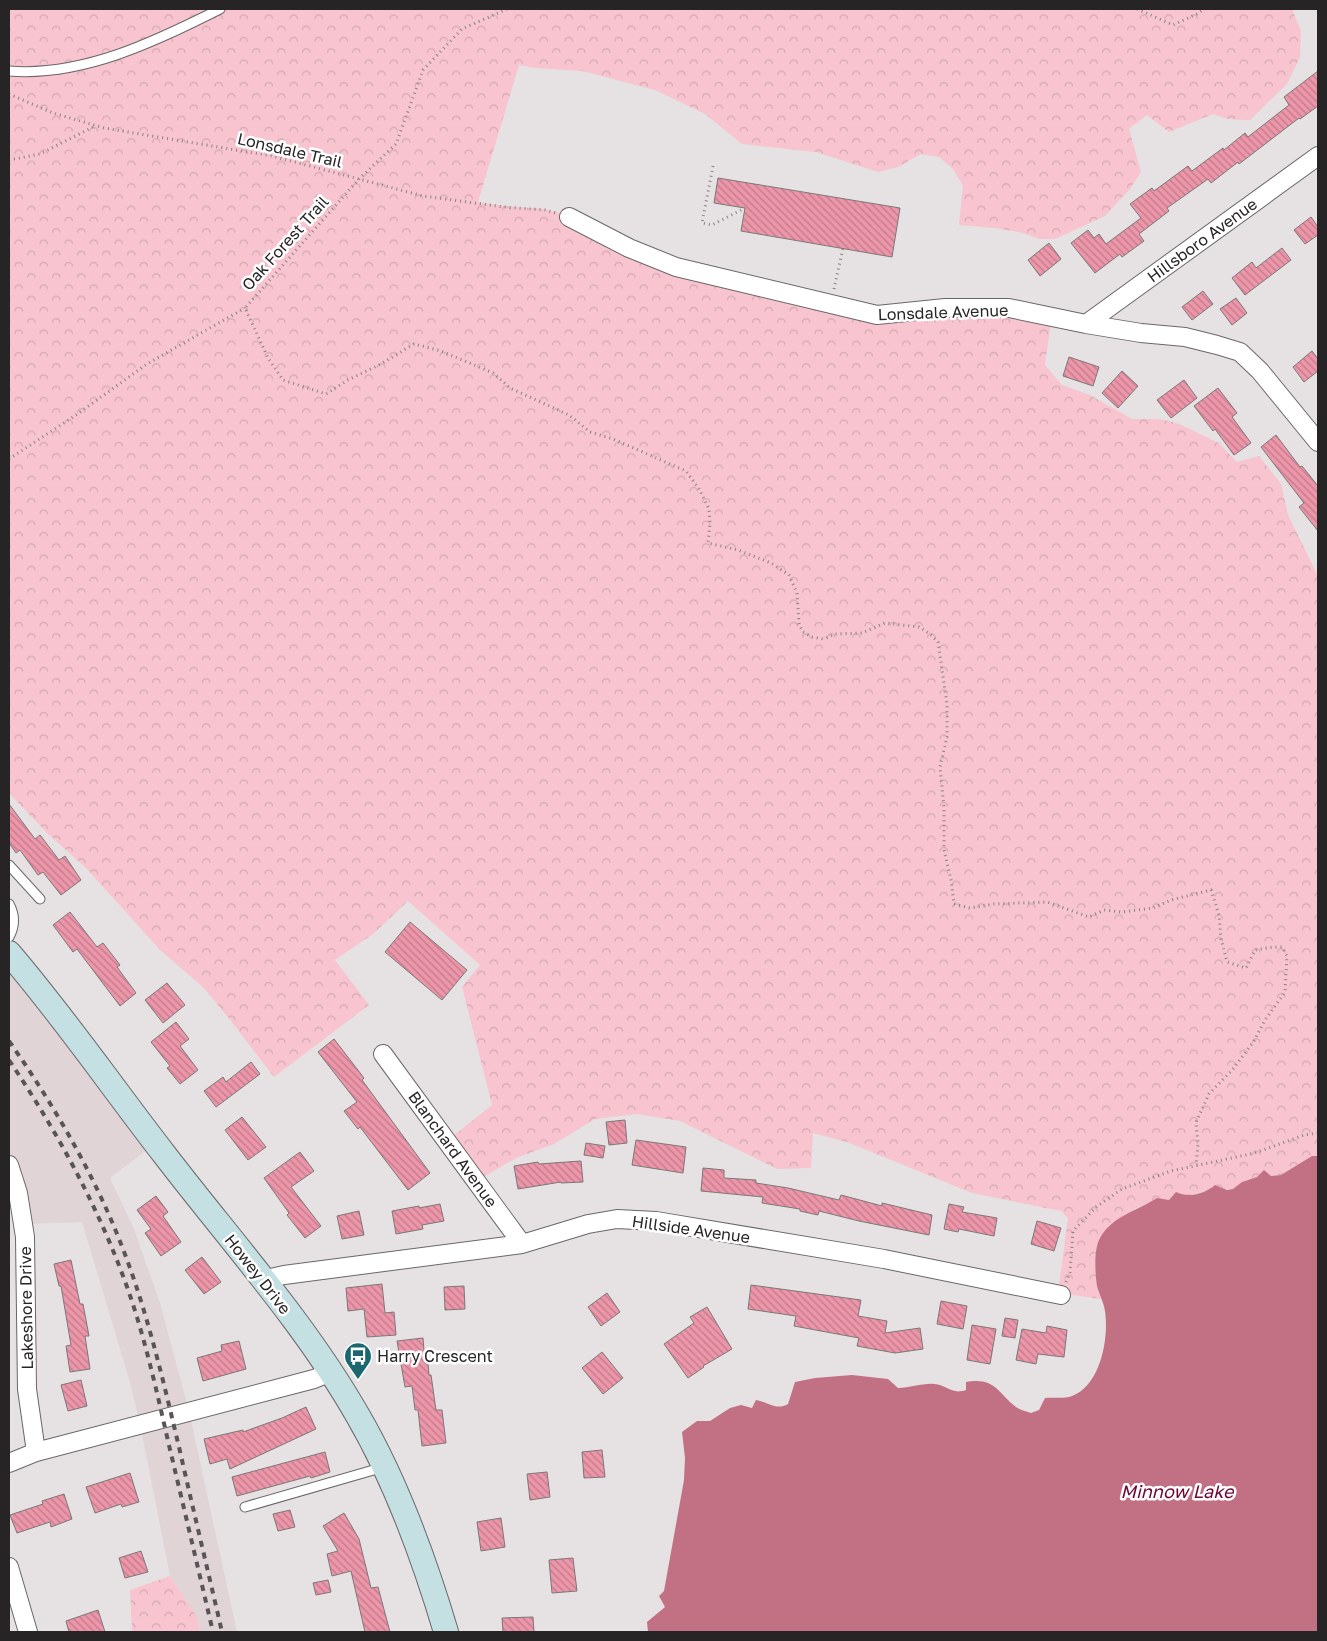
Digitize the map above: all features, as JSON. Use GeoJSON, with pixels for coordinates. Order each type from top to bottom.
{"type":"FeatureCollection","features":[{"type":"Feature","properties":{"kind":"main road","name":"Howey Drive"},"geometry":{"type":"LineString","coordinates":[[9,953],[43,993],[163,1153],[296,1322],[331,1372],[358,1415],[384,1467],[414,1538],[446,1632]]}},
{"type":"Feature","properties":{"kind":"street","name":"Hillsboro Avenue"},"geometry":{"type":"LineString","coordinates":[[1086,324],[1318,156]]}},
{"type":"Feature","properties":{"kind":"street","name":"Lonsdale Avenue"},"geometry":{"type":"LineString","coordinates":[[569,216],[629,248],[676,267],[877,315],[945,308],[1009,308],[1086,324],[1184,337],[1240,352],[1260,371],[1315,433]]}},
{"type":"Feature","properties":{"kind":"street","name":"Blanchard Avenue"},"geometry":{"type":"LineString","coordinates":[[383,1054],[522,1244]]}},
{"type":"Feature","properties":{"kind":"street","name":"Lakeshore Drive"},"geometry":{"type":"LineString","coordinates":[[9,1165],[18,1193],[25,1237],[27,1389],[36,1452]]}},
{"type":"Feature","properties":{"kind":"street","name":"Hillside Avenue"},"geometry":{"type":"LineString","coordinates":[[262,1280],[294,1274],[522,1244],[588,1224],[617,1220],[656,1221],[884,1259],[1060,1295]]}},
{"type":"Feature","properties":{"kind":"street"},"geometry":{"type":"LineString","coordinates":[[9,1463],[36,1452],[314,1379],[331,1372]]}},
{"type":"Feature","properties":{"kind":"street"},"geometry":{"type":"LineString","coordinates":[[9,1567],[28,1632]]}},
{"type":"Feature","properties":{"kind":"lane"},"geometry":{"type":"LineString","coordinates":[[9,71],[65,69],[98,60],[137,47],[220,9]]}},
{"type":"Feature","properties":{"kind":"lane"},"geometry":{"type":"LineString","coordinates":[[9,865],[40,898]]}},
{"type":"Feature","properties":{"kind":"lane"},"geometry":{"type":"LineString","coordinates":[[9,904],[14,913],[14,924],[9,937]]}},
{"type":"Feature","properties":{"kind":"lane"},"geometry":{"type":"LineString","coordinates":[[245,1507],[384,1467]]}},
{"type":"Feature","properties":{"kind":"path","name":"Oak Forest Trail"},"geometry":{"type":"LineString","coordinates":[[507,9],[462,29],[423,70],[396,144],[359,179],[244,308],[268,358],[283,380],[326,394],[414,344],[441,351],[493,373],[510,388],[569,415],[590,432],[613,439],[686,471],[699,489],[708,509],[710,524],[708,543],[746,553],[771,563],[788,575],[797,592],[799,624],[803,632],[812,637],[824,639],[835,634],[862,632],[885,623],[918,627],[930,634],[938,642],[947,704],[947,737],[940,767],[944,808],[944,850],[954,904],[970,908],[994,904],[1047,902],[1089,917],[1104,910],[1122,912],[1153,908],[1171,900],[1211,890],[1219,914],[1221,939],[1227,962],[1246,968],[1254,950],[1273,947],[1282,948],[1287,956],[1285,992],[1265,1020],[1254,1041],[1233,1069],[1209,1094],[1196,1122],[1198,1144],[1196,1165]]}},
{"type":"Feature","properties":{"kind":"path"},"geometry":{"type":"LineString","coordinates":[[1137,9],[1173,25],[1204,9]]}},
{"type":"Feature","properties":{"kind":"path","name":"Lonsdale Trail"},"geometry":{"type":"LineString","coordinates":[[9,94],[53,113],[95,126],[272,156],[423,196],[504,207],[545,210],[569,216]]}},
{"type":"Feature","properties":{"kind":"path"},"geometry":{"type":"LineString","coordinates":[[9,160],[40,154],[95,126]]}},
{"type":"Feature","properties":{"kind":"path"},"geometry":{"type":"LineString","coordinates":[[713,166],[702,223],[712,224],[745,208]]}},
{"type":"Feature","properties":{"kind":"path"},"geometry":{"type":"LineString","coordinates":[[836,278],[843,248]]}},
{"type":"Feature","properties":{"kind":"path"},"geometry":{"type":"LineString","coordinates":[[9,460],[147,364],[244,308]]}},
{"type":"Feature","properties":{"kind":"path"},"geometry":{"type":"LineString","coordinates":[[1060,1295],[1070,1272],[1073,1231],[1096,1207],[1122,1189],[1171,1171],[1255,1153],[1304,1135],[1318,1133]]}},
{"type":"Feature","properties":{"kind":"shaded area"},"geometry":{"type":"Polygon","coordinates":[[[9,951],[157,1142],[110,1178],[134,1229],[160,1303],[189,1411],[237,1632],[200,1632],[197,1617],[170,1576],[140,1424],[129,1379],[82,1222],[24,1224],[9,1162],[9,951]]]}},
{"type":"Feature","properties":{"kind":"green space"},"geometry":{"type":"Polygon","coordinates":[[[9,9],[1292,9],[1301,31],[1300,57],[1287,84],[1250,120],[1227,119],[1213,114],[1169,132],[1147,115],[1129,129],[1141,172],[1130,189],[1105,216],[1055,239],[1040,239],[1019,232],[959,225],[963,186],[953,169],[939,157],[921,154],[898,167],[878,172],[816,152],[742,144],[705,114],[655,90],[582,71],[519,65],[478,202],[544,209],[567,215],[629,247],[877,315],[1052,315],[1045,365],[1062,385],[1090,395],[1132,419],[1159,419],[1177,423],[1219,443],[1237,462],[1259,456],[1281,484],[1288,515],[1318,576],[1318,1156],[1312,1156],[1281,1175],[1257,1177],[1242,1182],[1233,1189],[1210,1190],[1184,1196],[1176,1193],[1169,1200],[1157,1198],[1146,1205],[1134,1209],[1097,1286],[1101,1299],[1058,1293],[1068,1218],[1061,1211],[972,1193],[847,1142],[813,1133],[811,1168],[777,1169],[680,1121],[636,1114],[595,1119],[554,1144],[516,1158],[478,1180],[448,1140],[492,1105],[462,987],[480,965],[408,901],[373,934],[335,960],[369,1005],[274,1077],[204,988],[160,950],[86,868],[46,832],[9,793],[9,9]]]}},
{"type":"Feature","properties":{"kind":"green space"},"geometry":{"type":"Polygon","coordinates":[[[170,1576],[197,1617],[200,1632],[132,1632],[130,1590],[170,1576]]]}},
{"type":"Feature","properties":{"kind":"water","name":"Minnow Lake"},"geometry":{"type":"Polygon","coordinates":[[[1312,1156],[1318,1156],[1318,1632],[648,1632],[647,1622],[665,1607],[659,1596],[664,1591],[684,1480],[685,1458],[682,1432],[697,1421],[710,1421],[730,1408],[741,1405],[752,1408],[756,1400],[780,1407],[784,1406],[788,1404],[795,1382],[815,1378],[852,1375],[888,1379],[898,1388],[934,1384],[953,1391],[966,1390],[966,1382],[983,1382],[995,1387],[1016,1407],[1031,1413],[1039,1410],[1045,1398],[1072,1396],[1090,1382],[1101,1360],[1104,1347],[1106,1334],[1105,1311],[1097,1286],[1095,1269],[1097,1245],[1110,1225],[1157,1198],[1169,1200],[1176,1192],[1186,1195],[1196,1194],[1206,1191],[1215,1185],[1227,1190],[1233,1189],[1242,1182],[1257,1177],[1264,1170],[1271,1176],[1281,1175],[1312,1156]]]}},
{"type":"Feature","properties":{"kind":"building"},"geometry":{"type":"Polygon","coordinates":[[[1318,71],[1318,106],[1211,183],[1208,179],[1167,208],[1169,211],[1139,234],[1144,241],[1122,257],[1120,254],[1095,273],[1071,243],[1088,230],[1094,238],[1099,234],[1106,244],[1141,218],[1130,204],[1152,188],[1154,191],[1188,166],[1192,171],[1223,148],[1224,150],[1245,133],[1248,137],[1289,105],[1284,97],[1318,71]]]}},
{"type":"Feature","properties":{"kind":"building"},"geometry":{"type":"Polygon","coordinates":[[[718,178],[900,208],[892,257],[741,231],[745,208],[714,203],[718,178]]]}},
{"type":"Feature","properties":{"kind":"building"},"geometry":{"type":"Polygon","coordinates":[[[1311,217],[1318,227],[1318,235],[1305,244],[1294,230],[1311,217]]]}},
{"type":"Feature","properties":{"kind":"building"},"geometry":{"type":"Polygon","coordinates":[[[1049,243],[1061,259],[1040,276],[1028,260],[1049,243]]]}},
{"type":"Feature","properties":{"kind":"building"},"geometry":{"type":"Polygon","coordinates":[[[1282,248],[1291,260],[1245,295],[1232,278],[1252,262],[1256,268],[1282,248]]]}},
{"type":"Feature","properties":{"kind":"building"},"geometry":{"type":"Polygon","coordinates":[[[1203,291],[1213,304],[1192,320],[1182,307],[1203,291]]]}},
{"type":"Feature","properties":{"kind":"building"},"geometry":{"type":"Polygon","coordinates":[[[1236,298],[1247,313],[1232,325],[1220,309],[1236,298]]]}},
{"type":"Feature","properties":{"kind":"building"},"geometry":{"type":"Polygon","coordinates":[[[1312,351],[1318,359],[1318,371],[1304,382],[1293,367],[1312,351]]]}},
{"type":"Feature","properties":{"kind":"building"},"geometry":{"type":"Polygon","coordinates":[[[1069,357],[1099,367],[1093,386],[1063,376],[1069,357]]]}},
{"type":"Feature","properties":{"kind":"building"},"geometry":{"type":"Polygon","coordinates":[[[1122,371],[1138,386],[1118,408],[1102,393],[1122,371]]]}},
{"type":"Feature","properties":{"kind":"building"},"geometry":{"type":"Polygon","coordinates":[[[1184,380],[1197,398],[1171,418],[1157,400],[1184,380]]]}},
{"type":"Feature","properties":{"kind":"building"},"geometry":{"type":"Polygon","coordinates":[[[1218,388],[1237,413],[1232,417],[1251,443],[1234,455],[1215,429],[1213,431],[1194,406],[1218,388]]]}},
{"type":"Feature","properties":{"kind":"building"},"geometry":{"type":"Polygon","coordinates":[[[1276,435],[1300,467],[1302,466],[1318,486],[1318,531],[1299,507],[1304,503],[1261,447],[1276,435]]]}},
{"type":"Feature","properties":{"kind":"building"},"geometry":{"type":"Polygon","coordinates":[[[9,804],[35,839],[40,835],[59,860],[65,856],[81,880],[61,895],[43,872],[38,875],[20,850],[16,853],[9,843],[9,804]]]}},
{"type":"Feature","properties":{"kind":"building"},"geometry":{"type":"Polygon","coordinates":[[[70,912],[97,947],[103,943],[120,965],[117,967],[136,993],[120,1006],[77,949],[73,952],[53,925],[70,912]]]}},
{"type":"Feature","properties":{"kind":"building"},"geometry":{"type":"Polygon","coordinates":[[[410,922],[467,970],[442,1000],[385,952],[410,922]]]}},
{"type":"Feature","properties":{"kind":"building"},"geometry":{"type":"Polygon","coordinates":[[[167,983],[185,1005],[163,1023],[145,1000],[167,983]]]}},
{"type":"Feature","properties":{"kind":"building"},"geometry":{"type":"Polygon","coordinates":[[[176,1022],[189,1039],[180,1046],[198,1070],[180,1084],[167,1068],[170,1066],[151,1042],[176,1022]]]}},
{"type":"Feature","properties":{"kind":"building"},"geometry":{"type":"Polygon","coordinates":[[[334,1039],[364,1078],[362,1080],[430,1173],[408,1190],[360,1127],[358,1129],[344,1111],[357,1102],[318,1052],[334,1039]]]}},
{"type":"Feature","properties":{"kind":"building"},"geometry":{"type":"Polygon","coordinates":[[[251,1062],[260,1074],[216,1107],[204,1091],[223,1077],[226,1082],[251,1062]]]}},
{"type":"Feature","properties":{"kind":"building"},"geometry":{"type":"Polygon","coordinates":[[[242,1117],[266,1147],[248,1160],[225,1130],[242,1117]]]}},
{"type":"Feature","properties":{"kind":"building"},"geometry":{"type":"Polygon","coordinates":[[[625,1120],[627,1143],[609,1145],[606,1122],[625,1120]]]}},
{"type":"Feature","properties":{"kind":"building"},"geometry":{"type":"Polygon","coordinates":[[[636,1140],[686,1147],[683,1173],[632,1165],[636,1140]]]}},
{"type":"Feature","properties":{"kind":"building"},"geometry":{"type":"Polygon","coordinates":[[[586,1143],[605,1146],[603,1158],[584,1155],[586,1143]]]}},
{"type":"Feature","properties":{"kind":"building"},"geometry":{"type":"Polygon","coordinates":[[[300,1152],[314,1171],[291,1187],[321,1226],[305,1238],[287,1215],[289,1213],[264,1178],[300,1152]]]}},
{"type":"Feature","properties":{"kind":"building"},"geometry":{"type":"Polygon","coordinates":[[[581,1161],[583,1182],[561,1182],[518,1189],[514,1166],[538,1162],[539,1164],[581,1161]]]}},
{"type":"Feature","properties":{"kind":"building"},"geometry":{"type":"Polygon","coordinates":[[[703,1168],[724,1170],[724,1178],[756,1180],[756,1183],[788,1188],[839,1200],[841,1195],[882,1206],[882,1203],[932,1215],[929,1235],[819,1211],[818,1215],[800,1211],[800,1209],[762,1203],[763,1197],[701,1191],[703,1168]]]}},
{"type":"Feature","properties":{"kind":"building"},"geometry":{"type":"Polygon","coordinates":[[[156,1196],[168,1212],[163,1216],[181,1242],[161,1256],[145,1233],[151,1229],[137,1210],[156,1196]]]}},
{"type":"Feature","properties":{"kind":"building"},"geometry":{"type":"Polygon","coordinates":[[[440,1204],[444,1221],[422,1225],[423,1229],[396,1234],[392,1211],[440,1204]]]}},
{"type":"Feature","properties":{"kind":"building"},"geometry":{"type":"Polygon","coordinates":[[[949,1204],[964,1207],[962,1212],[997,1218],[994,1236],[959,1229],[958,1232],[944,1229],[949,1204]]]}},
{"type":"Feature","properties":{"kind":"building"},"geometry":{"type":"Polygon","coordinates":[[[359,1211],[364,1235],[342,1239],[337,1216],[359,1211]]]}},
{"type":"Feature","properties":{"kind":"building"},"geometry":{"type":"Polygon","coordinates":[[[1037,1221],[1061,1228],[1054,1251],[1031,1244],[1037,1221]]]}},
{"type":"Feature","properties":{"kind":"building"},"geometry":{"type":"Polygon","coordinates":[[[202,1257],[221,1282],[204,1294],[185,1270],[202,1257]]]}},
{"type":"Feature","properties":{"kind":"building"},"geometry":{"type":"Polygon","coordinates":[[[71,1260],[80,1304],[83,1304],[89,1336],[85,1336],[90,1369],[70,1372],[66,1346],[71,1345],[61,1286],[59,1286],[54,1264],[71,1260]]]}},
{"type":"Feature","properties":{"kind":"building"},"geometry":{"type":"Polygon","coordinates":[[[382,1284],[385,1313],[394,1312],[396,1335],[367,1337],[364,1309],[348,1311],[346,1288],[382,1284]]]}},
{"type":"Feature","properties":{"kind":"building"},"geometry":{"type":"Polygon","coordinates":[[[751,1285],[861,1300],[858,1316],[887,1321],[885,1333],[920,1328],[923,1349],[895,1353],[857,1346],[859,1338],[794,1326],[796,1316],[748,1309],[751,1285]]]}},
{"type":"Feature","properties":{"kind":"building"},"geometry":{"type":"Polygon","coordinates":[[[464,1286],[465,1309],[445,1310],[444,1287],[464,1286]]]}},
{"type":"Feature","properties":{"kind":"building"},"geometry":{"type":"Polygon","coordinates":[[[607,1293],[620,1312],[601,1326],[588,1307],[607,1293]]]}},
{"type":"Feature","properties":{"kind":"building"},"geometry":{"type":"Polygon","coordinates":[[[941,1301],[967,1306],[963,1329],[937,1324],[941,1301]]]}},
{"type":"Feature","properties":{"kind":"building"},"geometry":{"type":"Polygon","coordinates":[[[707,1307],[732,1349],[703,1366],[688,1378],[664,1344],[694,1323],[690,1317],[707,1307]]]}},
{"type":"Feature","properties":{"kind":"building"},"geometry":{"type":"Polygon","coordinates":[[[1005,1318],[1018,1320],[1015,1338],[1002,1336],[1005,1318]]]}},
{"type":"Feature","properties":{"kind":"building"},"geometry":{"type":"Polygon","coordinates":[[[972,1325],[996,1329],[990,1364],[967,1360],[972,1325]]]}},
{"type":"Feature","properties":{"kind":"building"},"geometry":{"type":"Polygon","coordinates":[[[1047,1326],[1067,1330],[1064,1357],[1038,1354],[1036,1364],[1016,1360],[1022,1329],[1046,1333],[1047,1326]]]}},
{"type":"Feature","properties":{"kind":"building"},"geometry":{"type":"Polygon","coordinates":[[[423,1338],[425,1363],[428,1363],[429,1375],[431,1375],[436,1410],[442,1410],[446,1443],[422,1446],[418,1410],[415,1410],[412,1386],[405,1387],[397,1341],[423,1338]]]}},
{"type":"Feature","properties":{"kind":"building"},"geometry":{"type":"Polygon","coordinates":[[[239,1341],[246,1369],[203,1381],[197,1358],[222,1351],[221,1345],[239,1341]]]}},
{"type":"Feature","properties":{"kind":"building"},"geometry":{"type":"Polygon","coordinates":[[[602,1352],[623,1378],[603,1394],[582,1368],[602,1352]]]}},
{"type":"Feature","properties":{"kind":"building"},"geometry":{"type":"Polygon","coordinates":[[[81,1380],[87,1406],[68,1411],[61,1385],[81,1380]]]}},
{"type":"Feature","properties":{"kind":"building"},"geometry":{"type":"Polygon","coordinates":[[[306,1407],[316,1429],[230,1469],[227,1459],[210,1464],[204,1439],[243,1430],[243,1432],[306,1407]]]}},
{"type":"Feature","properties":{"kind":"building"},"geometry":{"type":"Polygon","coordinates":[[[602,1450],[605,1477],[584,1478],[582,1452],[602,1450]]]}},
{"type":"Feature","properties":{"kind":"building"},"geometry":{"type":"Polygon","coordinates":[[[325,1452],[330,1472],[237,1496],[232,1477],[325,1452]]]}},
{"type":"Feature","properties":{"kind":"building"},"geometry":{"type":"Polygon","coordinates":[[[547,1472],[550,1497],[530,1500],[527,1474],[547,1472]]]}},
{"type":"Feature","properties":{"kind":"building"},"geometry":{"type":"Polygon","coordinates":[[[130,1473],[139,1502],[122,1507],[121,1504],[95,1513],[86,1487],[130,1473]]]}},
{"type":"Feature","properties":{"kind":"building"},"geometry":{"type":"Polygon","coordinates":[[[64,1494],[72,1519],[51,1527],[50,1522],[17,1533],[10,1515],[43,1504],[42,1501],[64,1494]]]}},
{"type":"Feature","properties":{"kind":"building"},"geometry":{"type":"Polygon","coordinates":[[[290,1510],[295,1527],[278,1531],[273,1514],[290,1510]]]}},
{"type":"Feature","properties":{"kind":"building"},"geometry":{"type":"Polygon","coordinates":[[[344,1513],[359,1539],[371,1588],[378,1587],[390,1632],[365,1632],[351,1571],[332,1576],[327,1554],[338,1551],[323,1526],[344,1513]]]}},
{"type":"Feature","properties":{"kind":"building"},"geometry":{"type":"Polygon","coordinates":[[[501,1518],[505,1547],[481,1551],[477,1522],[501,1518]]]}},
{"type":"Feature","properties":{"kind":"building"},"geometry":{"type":"Polygon","coordinates":[[[141,1551],[148,1572],[125,1578],[119,1558],[141,1551]]]}},
{"type":"Feature","properties":{"kind":"building"},"geometry":{"type":"Polygon","coordinates":[[[573,1558],[577,1591],[552,1593],[549,1560],[573,1558]]]}},
{"type":"Feature","properties":{"kind":"building"},"geometry":{"type":"Polygon","coordinates":[[[328,1580],[331,1592],[316,1595],[313,1583],[328,1580]]]}},
{"type":"Feature","properties":{"kind":"building"},"geometry":{"type":"Polygon","coordinates":[[[98,1610],[105,1632],[69,1632],[66,1621],[98,1610]]]}},
{"type":"Feature","properties":{"kind":"building"},"geometry":{"type":"Polygon","coordinates":[[[533,1617],[534,1632],[503,1632],[502,1618],[533,1617]]]}},
{"type":"Feature","properties":{"kind":"railway"},"geometry":{"type":"LineString","coordinates":[[9,1041],[43,1092],[75,1146],[103,1201],[126,1257],[142,1304],[162,1376],[222,1632]]}},
{"type":"Feature","properties":{"kind":"railway"},"geometry":{"type":"LineString","coordinates":[[9,1060],[43,1113],[89,1196],[126,1284],[149,1361],[213,1632]]}},
{"type":"Feature","properties":{"kind":"place","name":"Harry Crescent"},"geometry":{"type":"Point","coordinates":[358,1380]}}]}
